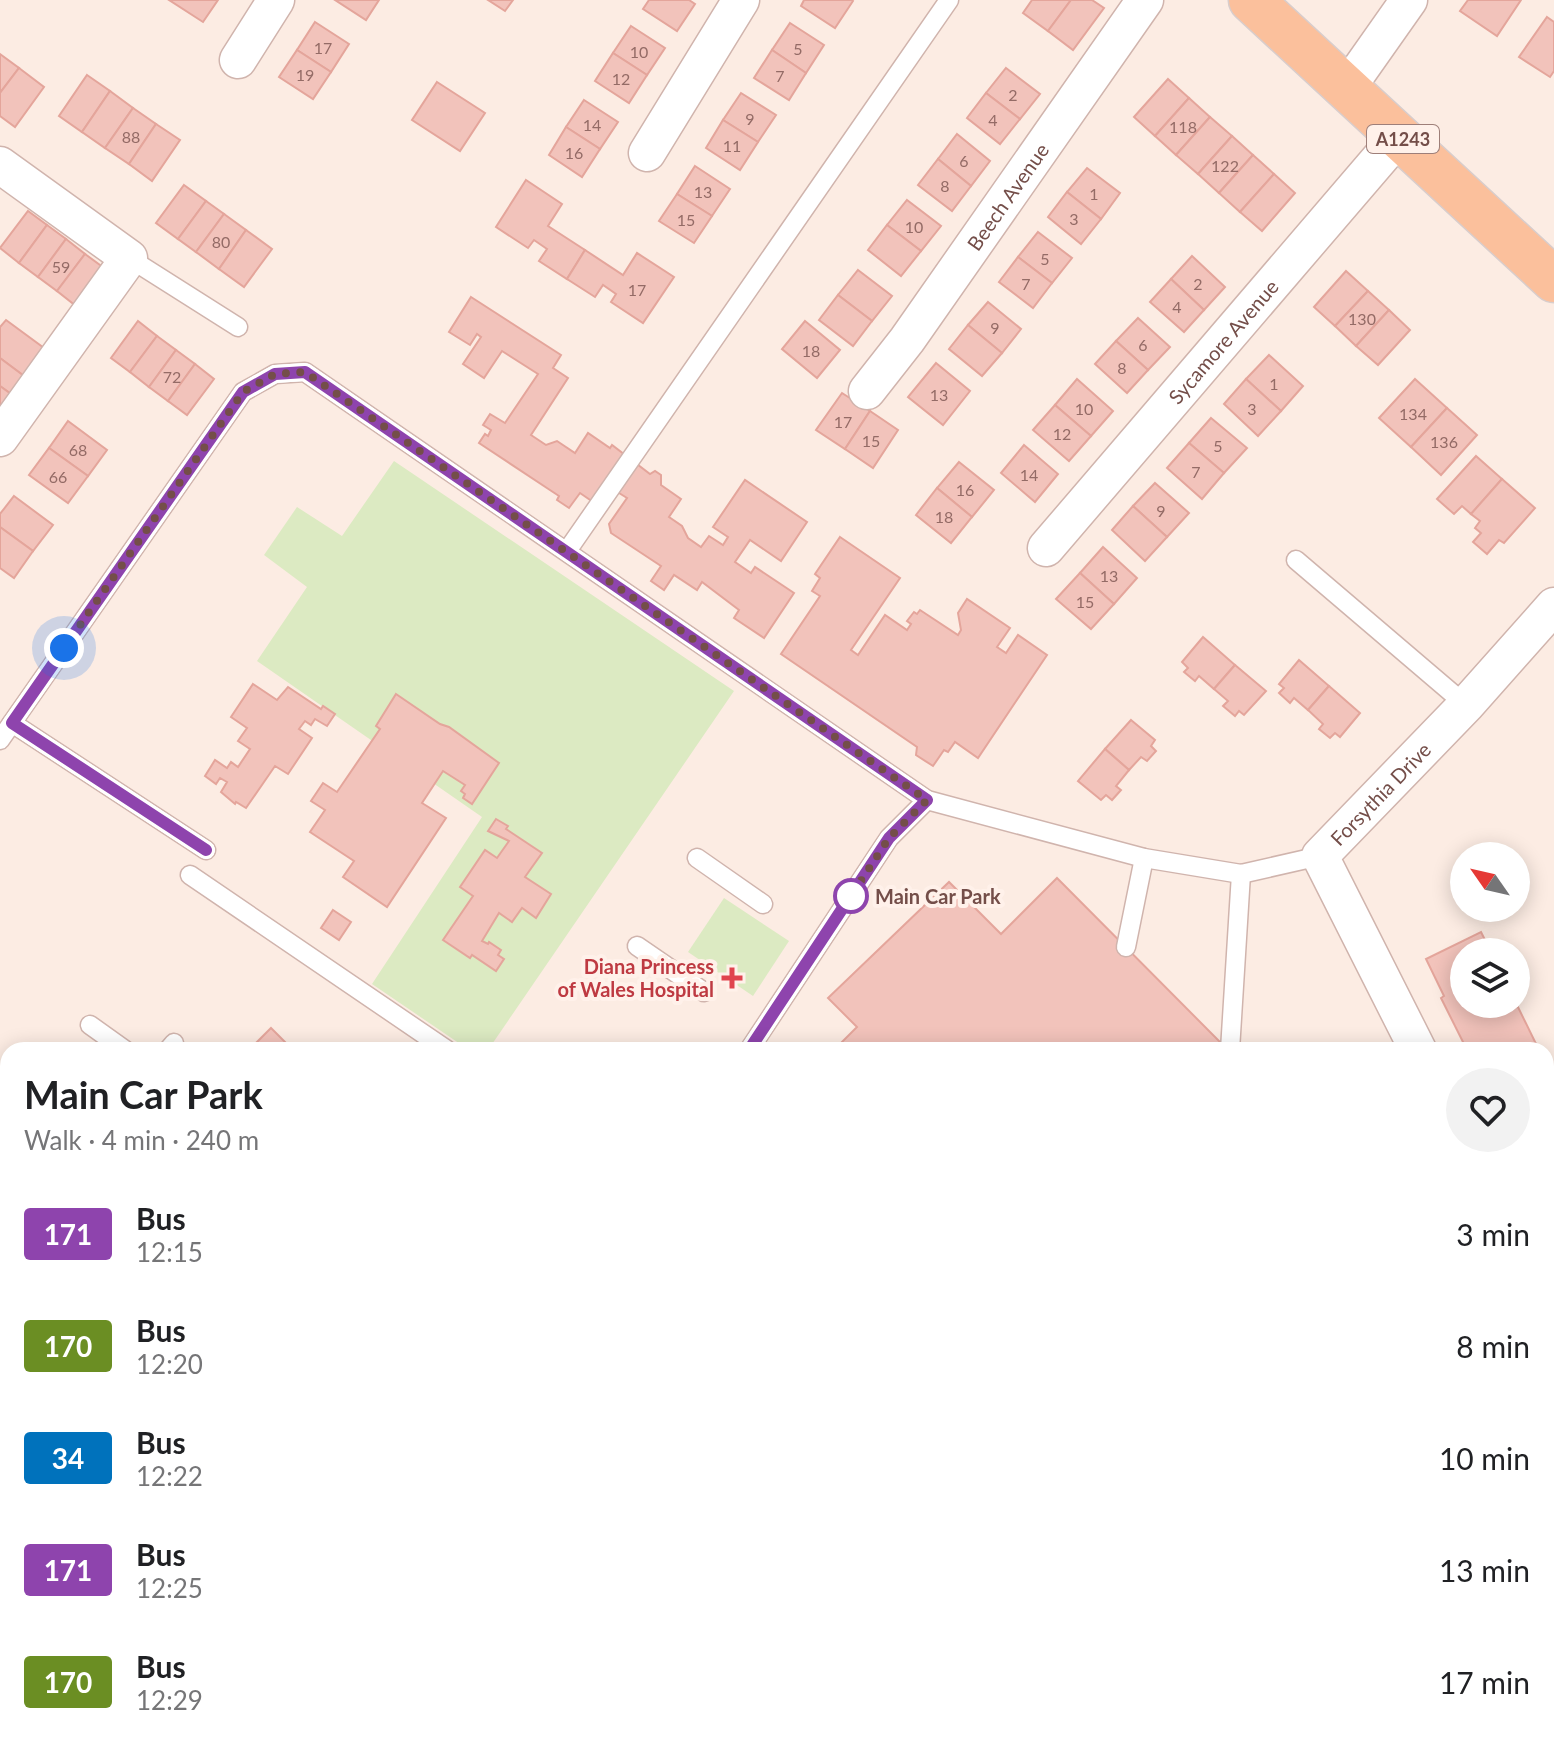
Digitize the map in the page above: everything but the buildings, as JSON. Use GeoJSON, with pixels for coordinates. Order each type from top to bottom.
{"type":"FeatureCollection","features":[{"type":"Feature","properties":{"kind":"main road","name":"A1243"},"geometry":{"type":"LineString","coordinates":[[1251,0],[1554,280]]}},
{"type":"Feature","properties":{"kind":"street"},"geometry":{"type":"LineString","coordinates":[[238,60],[276,0]]}},
{"type":"Feature","properties":{"kind":"street"},"geometry":{"type":"LineString","coordinates":[[647,153],[741,0]]}},
{"type":"Feature","properties":{"kind":"street","name":"Beech Avenue"},"geometry":{"type":"LineString","coordinates":[[867,391],[907,340],[1145,0]]}},
{"type":"Feature","properties":{"kind":"street"},"geometry":{"type":"LineString","coordinates":[[1347,88],[1409,0]]}},
{"type":"Feature","properties":{"kind":"street","name":"Sycamore Avenue"},"geometry":{"type":"LineString","coordinates":[[1046,548],[1400,135]]}},
{"type":"Feature","properties":{"kind":"street"},"geometry":{"type":"LineString","coordinates":[[0,165],[129,258],[0,438]]}},
{"type":"Feature","properties":{"kind":"street","name":"Forsythia Drive"},"geometry":{"type":"LineString","coordinates":[[1414,1042],[1320,856],[1466,705],[1554,606]]}},
{"type":"Feature","properties":{"kind":"lane"},"geometry":{"type":"LineString","coordinates":[[567,551],[949,0]]}},
{"type":"Feature","properties":{"kind":"lane"},"geometry":{"type":"LineString","coordinates":[[129,258],[238,327]]}},
{"type":"Feature","properties":{"kind":"lane"},"geometry":{"type":"LineString","coordinates":[[0,740],[243,392],[275,374],[305,372],[927,800],[1144,858],[1241,874],[1320,856]]}},
{"type":"Feature","properties":{"kind":"lane"},"geometry":{"type":"LineString","coordinates":[[1296,560],[1466,705]]}},
{"type":"Feature","properties":{"kind":"lane"},"geometry":{"type":"LineString","coordinates":[[12,723],[206,850]]}},
{"type":"Feature","properties":{"kind":"lane"},"geometry":{"type":"LineString","coordinates":[[754,1042],[889,838],[927,800]]}},
{"type":"Feature","properties":{"kind":"lane"},"geometry":{"type":"LineString","coordinates":[[697,858],[763,904]]}},
{"type":"Feature","properties":{"kind":"lane"},"geometry":{"type":"LineString","coordinates":[[1126,947],[1144,858]]}},
{"type":"Feature","properties":{"kind":"lane"},"geometry":{"type":"LineString","coordinates":[[1230,1042],[1241,874]]}},
{"type":"Feature","properties":{"kind":"lane"},"geometry":{"type":"LineString","coordinates":[[190,875],[435,1042]]}},
{"type":"Feature","properties":{"kind":"lane"},"geometry":{"type":"LineString","coordinates":[[637,946],[704,992]]}},
{"type":"Feature","properties":{"kind":"lane"},"geometry":{"type":"LineString","coordinates":[[90,1025],[114,1042]]}},
{"type":"Feature","properties":{"kind":"green space"},"geometry":{"type":"Polygon","coordinates":[[[394,461],[734,691],[493,1042],[457,1042],[372,984],[482,817],[257,661],[307,587],[264,555],[297,507],[342,536],[394,461]]]}},
{"type":"Feature","properties":{"kind":"green space"},"geometry":{"type":"Polygon","coordinates":[[[724,898],[789,941],[753,996],[688,952],[724,898]]]}},
{"type":"Feature","properties":{"kind":"bus line","name":"171"},"geometry":{"type":"LineString","coordinates":[[206,850],[12,723],[243,392],[275,374],[305,372],[927,800],[889,838],[754,1042]]}},
{"type":"Feature","properties":{"kind":"place","name":"Main Car Park"},"geometry":{"type":"Point","coordinates":[851,896]}},
{"type":"Feature","properties":{"kind":"place","name":"Diana Princess of Wales Hospital"},"geometry":{"type":"Point","coordinates":[732,978]}},
{"type":"Feature","properties":{"kind":"route"},"geometry":{"type":"LineString","coordinates":[[64,648],[243,392],[275,374],[305,372],[927,800],[889,838],[851,896]]}}]}
